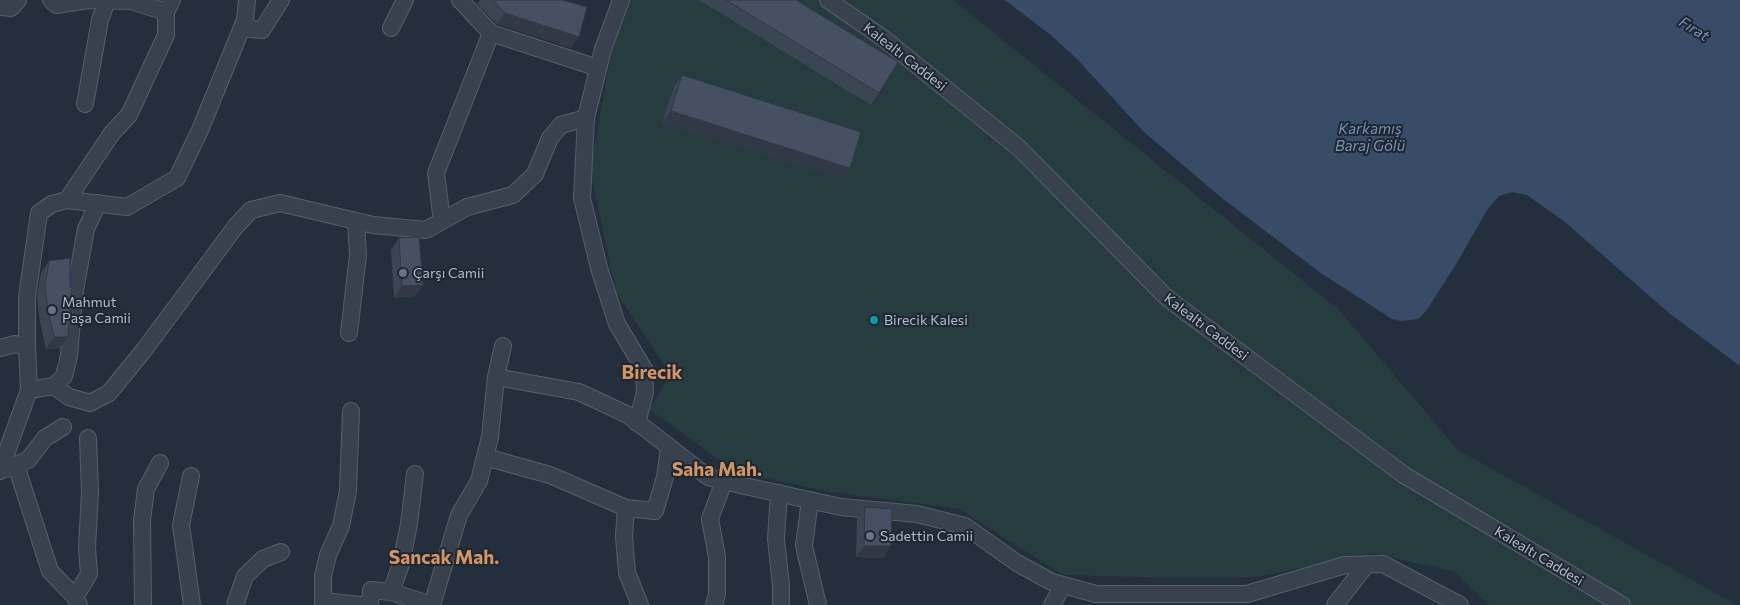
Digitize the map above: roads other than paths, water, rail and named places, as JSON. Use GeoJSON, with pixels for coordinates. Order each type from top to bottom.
{"type":"FeatureCollection","features":[{"type":"Feature","properties":{"kind":"street"},"geometry":{"type":"LineString","coordinates":[[0,7],[11,8],[18,0]]}},
{"type":"Feature","properties":{"kind":"street"},"geometry":{"type":"LineString","coordinates":[[52,0],[56,5],[88,0],[131,1],[169,6],[166,35],[129,115],[112,133],[67,200]]}},
{"type":"Feature","properties":{"kind":"street"},"geometry":{"type":"LineString","coordinates":[[0,472],[29,390],[27,297],[39,213],[52,204],[67,200],[127,207],[177,178],[200,130],[242,28],[245,20],[247,0]]}},
{"type":"Feature","properties":{"kind":"street"},"geometry":{"type":"LineString","coordinates":[[242,28],[262,30],[281,0]]}},
{"type":"Feature","properties":{"kind":"street"},"geometry":{"type":"LineString","coordinates":[[391,28],[405,0]]}},
{"type":"Feature","properties":{"kind":"street"},"geometry":{"type":"LineString","coordinates":[[460,0],[491,33],[598,68]]}},
{"type":"Feature","properties":{"kind":"street"},"geometry":{"type":"LineString","coordinates":[[621,0],[603,49],[586,118],[582,198],[599,268],[617,324],[644,369],[645,392],[637,423]]}},
{"type":"Feature","properties":{"kind":"street","name":"Kalealtı Caddesi"},"geometry":{"type":"LineString","coordinates":[[828,0],[883,38],[1019,148],[1167,298],[1404,475],[1622,605]]}},
{"type":"Feature","properties":{"kind":"street"},"geometry":{"type":"LineString","coordinates":[[85,104],[100,20],[107,1]]}},
{"type":"Feature","properties":{"kind":"street"},"geometry":{"type":"LineString","coordinates":[[442,221],[436,173],[491,33]]}},
{"type":"Feature","properties":{"kind":"street"},"geometry":{"type":"LineString","coordinates":[[54,386],[69,397],[90,403],[109,393],[155,335],[236,226],[251,210],[280,203],[373,225],[426,230],[467,208],[513,195],[535,174],[550,138],[560,125],[586,118]]}},
{"type":"Feature","properties":{"kind":"street"},"geometry":{"type":"LineString","coordinates":[[29,390],[54,386],[64,376],[69,356],[74,296],[86,229],[98,203]]}},
{"type":"Feature","properties":{"kind":"street"},"geometry":{"type":"LineString","coordinates":[[349,333],[358,256],[356,221]]}},
{"type":"Feature","properties":{"kind":"street"},"geometry":{"type":"LineString","coordinates":[[0,348],[15,344],[27,347]]}},
{"type":"Feature","properties":{"kind":"street"},"geometry":{"type":"LineString","coordinates":[[370,605],[371,590],[391,592],[432,605],[459,514],[479,481],[490,437],[496,377],[503,346]]}},
{"type":"Feature","properties":{"kind":"street"},"geometry":{"type":"LineString","coordinates":[[496,377],[579,392],[628,415],[708,477],[841,507],[917,514],[965,526],[1017,563],[1052,582],[1113,599],[1247,594],[1345,565],[1382,564],[1460,605]]}},
{"type":"Feature","properties":{"kind":"street"},"geometry":{"type":"LineString","coordinates":[[351,411],[348,490],[341,526],[328,556],[323,576],[324,603],[360,605]]}},
{"type":"Feature","properties":{"kind":"street"},"geometry":{"type":"LineString","coordinates":[[0,472],[28,460],[45,438],[63,426]]}},
{"type":"Feature","properties":{"kind":"street"},"geometry":{"type":"LineString","coordinates":[[16,465],[50,571],[77,601],[89,574],[87,548],[90,492],[88,438]]}},
{"type":"Feature","properties":{"kind":"street"},"geometry":{"type":"LineString","coordinates":[[485,457],[550,475],[626,508],[655,511],[665,477],[669,448]]}},
{"type":"Feature","properties":{"kind":"street"},"geometry":{"type":"LineString","coordinates":[[143,605],[143,512],[146,490],[160,463]]}},
{"type":"Feature","properties":{"kind":"street"},"geometry":{"type":"LineString","coordinates":[[391,592],[401,564],[408,532],[415,474]]}},
{"type":"Feature","properties":{"kind":"street"},"geometry":{"type":"LineString","coordinates":[[191,476],[181,525],[192,605]]}},
{"type":"Feature","properties":{"kind":"street"},"geometry":{"type":"LineString","coordinates":[[714,605],[717,594],[717,557],[710,518],[724,481]]}},
{"type":"Feature","properties":{"kind":"street"},"geometry":{"type":"LineString","coordinates":[[778,492],[776,539],[781,605]]}},
{"type":"Feature","properties":{"kind":"street"},"geometry":{"type":"LineString","coordinates":[[810,500],[804,546],[818,605]]}},
{"type":"Feature","properties":{"kind":"street"},"geometry":{"type":"LineString","coordinates":[[626,508],[624,536],[627,574],[640,605]]}},
{"type":"Feature","properties":{"kind":"street"},"geometry":{"type":"LineString","coordinates":[[235,605],[245,576],[262,559],[281,552]]}},
{"type":"Feature","properties":{"kind":"street"},"geometry":{"type":"LineString","coordinates":[[1335,605],[1367,564]]}},
{"type":"Feature","properties":{"kind":"street"},"geometry":{"type":"LineString","coordinates":[[1052,605],[1063,585]]}},
{"type":"Feature","properties":{"kind":"water","name":"Karkamış Baraj Gölü"},"geometry":{"type":"Polygon","coordinates":[[[1005,0],[1740,0],[1740,366],[1669,313],[1565,222],[1527,195],[1512,192],[1499,196],[1487,210],[1455,266],[1426,311],[1418,319],[1401,321],[1392,319],[1321,273],[1223,199],[1144,132],[1077,59],[1052,36],[1005,0]]]}},
{"type":"Feature","properties":{"kind":"place","name":"Çarşı Camii"},"geometry":{"type":"Point","coordinates":[403,273]}},
{"type":"Feature","properties":{"kind":"place","name":"Mahmut Paşa Camii"},"geometry":{"type":"Point","coordinates":[52,310]}},
{"type":"Feature","properties":{"kind":"place","name":"Birecik Kalesi"},"geometry":{"type":"Point","coordinates":[874,320]}},
{"type":"Feature","properties":{"kind":"place","name":"Sadettin Camii"},"geometry":{"type":"Point","coordinates":[870,536]}},
{"type":"Feature","properties":{"kind":"district","name":"Birecik"},"geometry":{"type":"Point","coordinates":[652,373]}},
{"type":"Feature","properties":{"kind":"district","name":"Saha Mah."},"geometry":{"type":"Point","coordinates":[717,470]}},
{"type":"Feature","properties":{"kind":"district","name":"Sancak Mah."},"geometry":{"type":"Point","coordinates":[444,558]}},
{"type":"Feature","properties":{"kind":"water label","name":"Fırat"},"geometry":{"type":"Point","coordinates":[1694,29]}}]}
